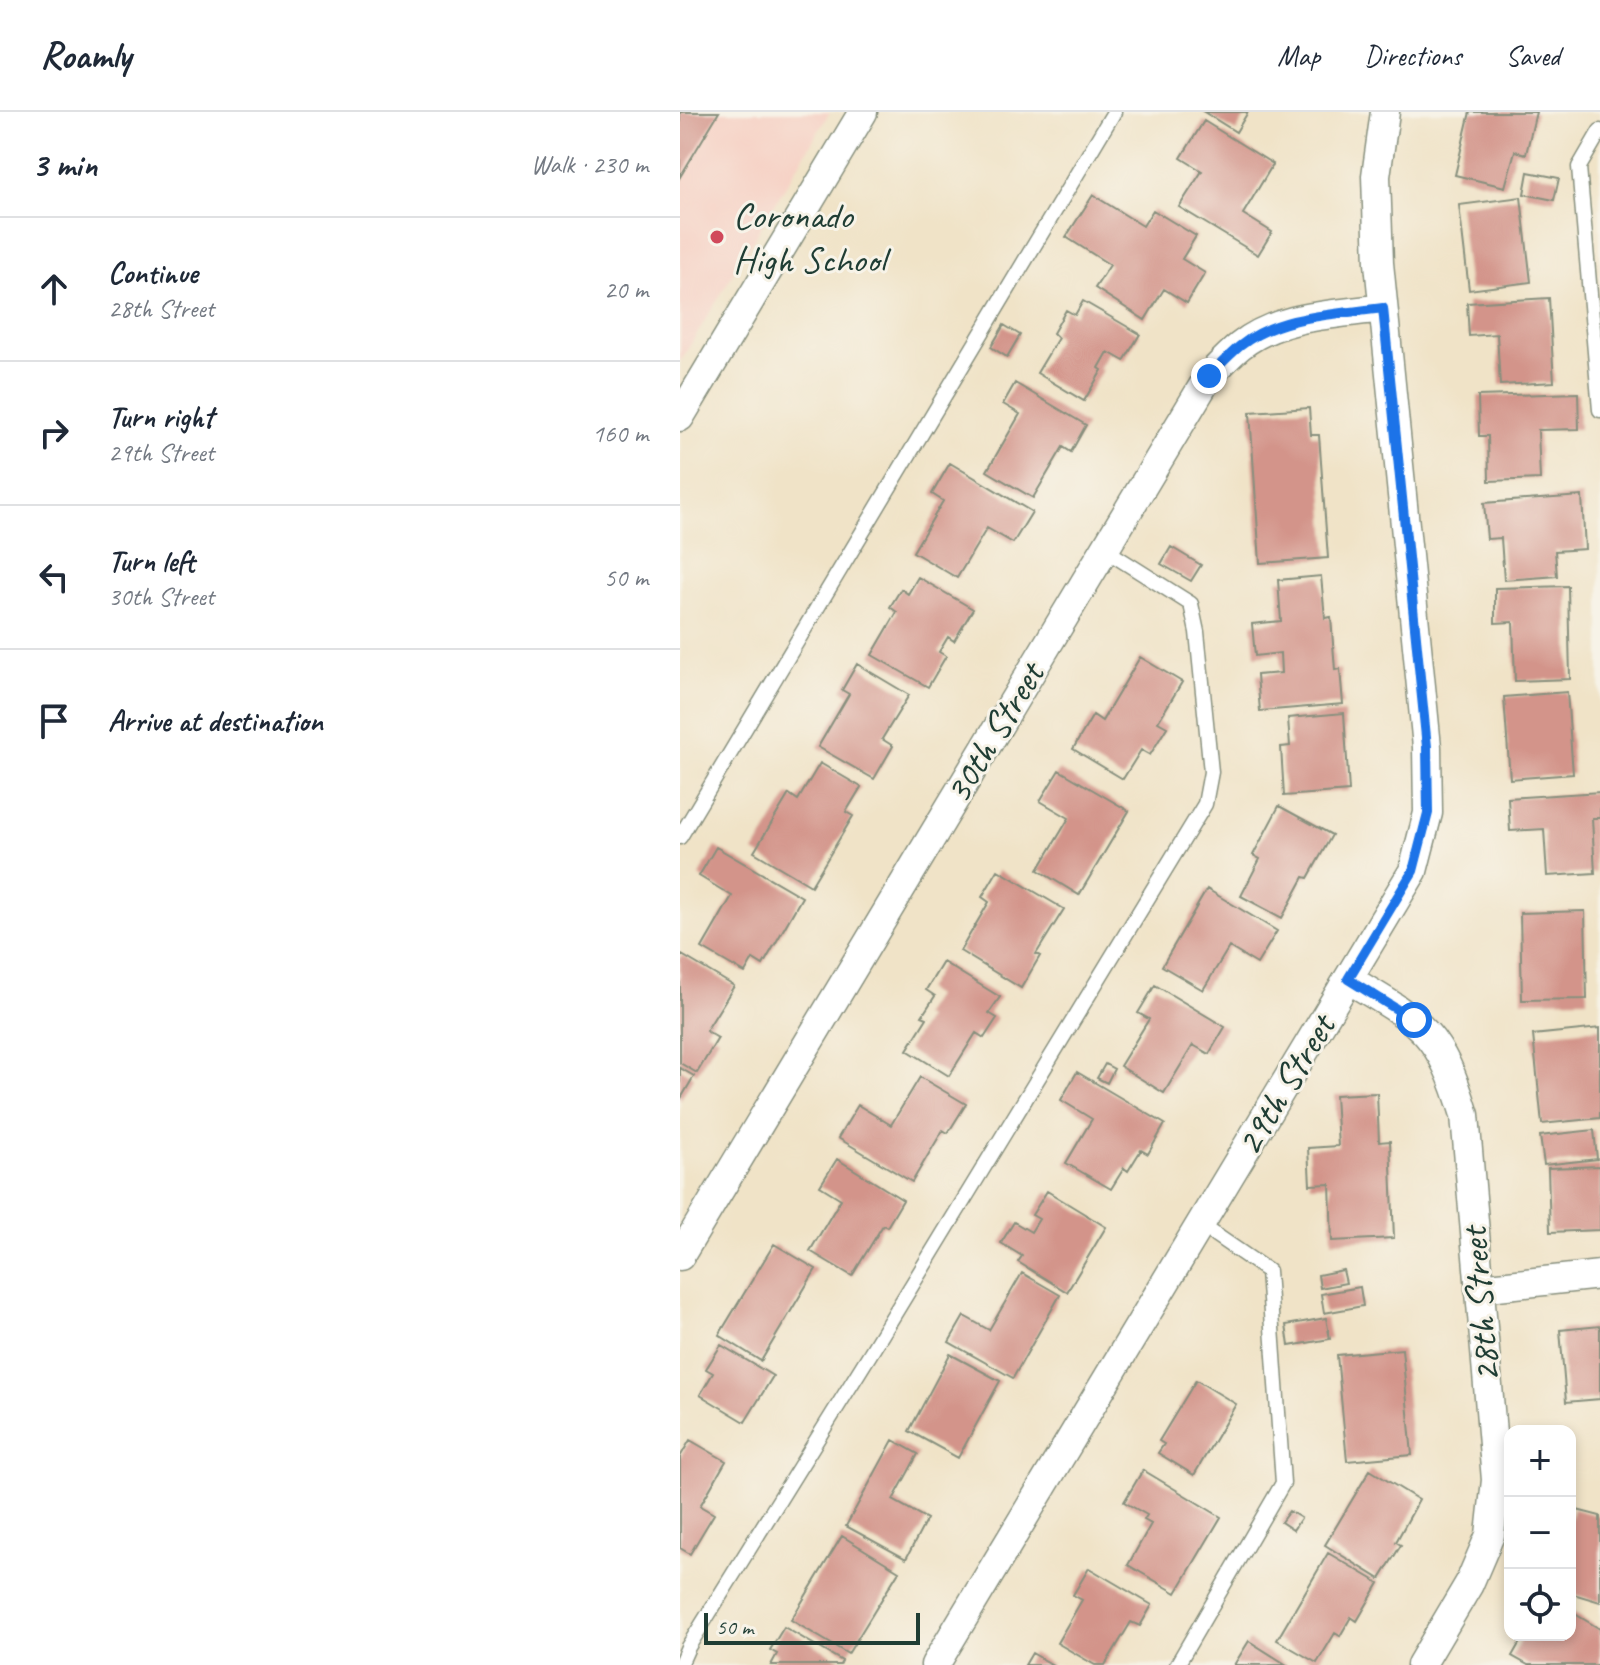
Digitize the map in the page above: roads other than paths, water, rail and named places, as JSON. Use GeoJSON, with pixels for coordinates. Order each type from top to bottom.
{"type":"FeatureCollection","features":[{"type":"Feature","properties":{"kind":"street"},"geometry":{"type":"LineString","coordinates":[[680,417],[863,112]]}},
{"type":"Feature","properties":{"kind":"street","name":"29th Street"},"geometry":{"type":"LineString","coordinates":[[935,1665],[1413,871],[1428,813],[1427,747],[1383,308],[1376,176],[1385,112]]}},
{"type":"Feature","properties":{"kind":"street","name":"30th Street"},"geometry":{"type":"LineString","coordinates":[[680,1256],[1209,376],[1241,345],[1276,325],[1383,308]]}},
{"type":"Feature","properties":{"kind":"street","name":"28th Street"},"geometry":{"type":"LineString","coordinates":[[1348,979],[1414,1020],[1436,1042],[1452,1073],[1465,1115],[1496,1480],[1490,1535],[1469,1584],[1421,1665]]}},
{"type":"Feature","properties":{"kind":"street"},"geometry":{"type":"LineString","coordinates":[[1479,1288],[1600,1275]]}},
{"type":"Feature","properties":{"kind":"lane"},"geometry":{"type":"LineString","coordinates":[[680,837],[1114,112]]}},
{"type":"Feature","properties":{"kind":"lane"},"geometry":{"type":"LineString","coordinates":[[1600,131],[1579,167],[1600,410]]}},
{"type":"Feature","properties":{"kind":"lane"},"geometry":{"type":"LineString","coordinates":[[680,1665],[688,1647],[1205,804],[1211,772],[1197,632],[1191,604],[1104,549]]}},
{"type":"Feature","properties":{"kind":"lane"},"geometry":{"type":"LineString","coordinates":[[1177,1665],[1283,1483],[1268,1271],[1201,1225]]}},
{"type":"Feature","properties":{"kind":"place","name":"Coronado High School"},"geometry":{"type":"Point","coordinates":[717,237]}}]}
